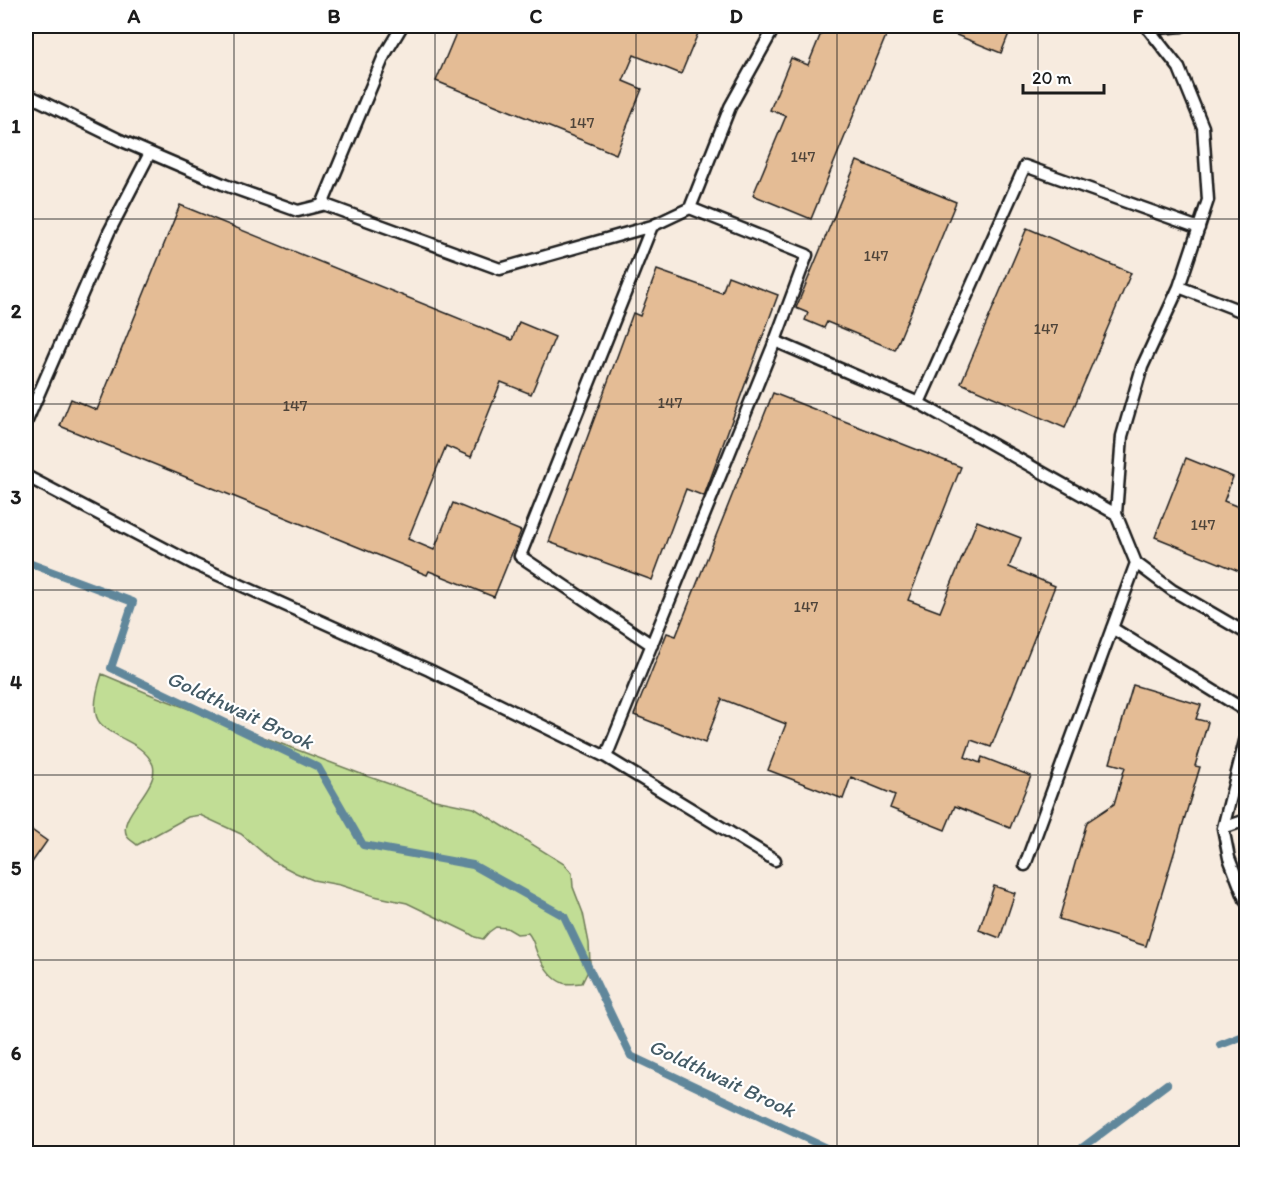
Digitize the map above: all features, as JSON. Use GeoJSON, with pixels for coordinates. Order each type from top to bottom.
{"type":"FeatureCollection","features":[{"type":"Feature","properties":{"kind":"lane"},"geometry":{"type":"LineString","coordinates":[[26,94],[150,153],[225,185],[298,212],[322,206],[384,56],[402,26]]}},
{"type":"Feature","properties":{"kind":"lane"},"geometry":{"type":"LineString","coordinates":[[323,204],[500,269],[652,226],[690,208],[730,107],[775,26]]}},
{"type":"Feature","properties":{"kind":"lane"},"geometry":{"type":"LineString","coordinates":[[1147,27],[1182,26]]}},
{"type":"Feature","properties":{"kind":"lane"},"geometry":{"type":"LineString","coordinates":[[1147,27],[1179,68],[1203,127],[1208,200],[1179,287],[1143,367],[1122,436],[1116,514],[1136,563],[1172,590],[1246,633]]}},
{"type":"Feature","properties":{"kind":"lane"},"geometry":{"type":"LineString","coordinates":[[26,423],[109,232],[150,153]]}},
{"type":"Feature","properties":{"kind":"lane"},"geometry":{"type":"LineString","coordinates":[[919,403],[1024,166],[1198,228]]}},
{"type":"Feature","properties":{"kind":"lane"},"geometry":{"type":"LineString","coordinates":[[606,757],[775,342],[807,255],[690,208]]}},
{"type":"Feature","properties":{"kind":"lane"},"geometry":{"type":"LineString","coordinates":[[652,226],[520,556],[652,645]]}},
{"type":"Feature","properties":{"kind":"lane"},"geometry":{"type":"LineString","coordinates":[[1179,287],[1246,313]]}},
{"type":"Feature","properties":{"kind":"lane"},"geometry":{"type":"LineString","coordinates":[[775,342],[919,403],[1116,514]]}},
{"type":"Feature","properties":{"kind":"lane"},"geometry":{"type":"LineString","coordinates":[[26,476],[194,564],[429,670],[606,757],[775,860]]}},
{"type":"Feature","properties":{"kind":"lane"},"geometry":{"type":"LineString","coordinates":[[1025,865],[1136,563]]}},
{"type":"Feature","properties":{"kind":"lane"},"geometry":{"type":"LineString","coordinates":[[1112,628],[1246,711]]}},
{"type":"Feature","properties":{"kind":"lane"},"geometry":{"type":"LineString","coordinates":[[1246,737],[1223,828],[1229,858],[1246,902]]}},
{"type":"Feature","properties":{"kind":"lane"},"geometry":{"type":"LineString","coordinates":[[1223,828],[1246,820]]}},
{"type":"Feature","properties":{"kind":"green space"},"geometry":{"type":"Polygon","coordinates":[[[102,674],[361,774],[435,800],[474,808],[564,864],[572,873],[573,887],[583,913],[589,943],[590,963],[582,983],[565,984],[555,978],[542,963],[528,933],[517,934],[507,928],[496,927],[483,939],[407,903],[313,880],[273,861],[241,834],[200,815],[188,817],[137,845],[127,836],[125,828],[132,811],[150,783],[153,765],[144,752],[105,727],[97,718],[95,706],[102,674]]]}},
{"type":"Feature","properties":{"kind":"building"},"geometry":{"type":"Polygon","coordinates":[[[459,26],[701,26],[681,74],[634,55],[623,81],[642,89],[616,154],[436,81],[459,26]]]}},
{"type":"Feature","properties":{"kind":"building"},"geometry":{"type":"Polygon","coordinates":[[[824,26],[890,26],[811,219],[753,195],[786,116],[770,110],[791,58],[808,65],[824,26]]]}},
{"type":"Feature","properties":{"kind":"building"},"geometry":{"type":"Polygon","coordinates":[[[934,26],[1012,26],[1001,53],[934,26]]]}},
{"type":"Feature","properties":{"kind":"building"},"geometry":{"type":"Polygon","coordinates":[[[857,161],[956,202],[895,350],[827,322],[824,328],[805,320],[808,313],[796,308],[857,161]]]}},
{"type":"Feature","properties":{"kind":"building"},"geometry":{"type":"Polygon","coordinates":[[[180,205],[512,340],[519,322],[555,337],[531,394],[501,382],[471,457],[446,446],[408,539],[434,550],[453,503],[521,531],[494,597],[429,571],[427,575],[60,426],[71,399],[97,410],[180,205]]]}},
{"type":"Feature","properties":{"kind":"building"},"geometry":{"type":"Polygon","coordinates":[[[1027,228],[1131,273],[1065,428],[961,383],[1027,228]]]}},
{"type":"Feature","properties":{"kind":"building"},"geometry":{"type":"Polygon","coordinates":[[[657,270],[722,293],[728,276],[778,295],[704,496],[686,489],[652,580],[549,542],[633,313],[640,316],[657,270]]]}},
{"type":"Feature","properties":{"kind":"building"},"geometry":{"type":"Polygon","coordinates":[[[773,393],[961,467],[908,600],[940,612],[977,521],[1021,538],[1009,567],[1055,586],[991,747],[971,740],[965,757],[980,763],[982,757],[1031,776],[1010,828],[955,806],[945,830],[890,808],[895,795],[851,777],[843,799],[768,770],[786,724],[722,699],[705,743],[634,715],[667,633],[676,636],[773,393]]]}},
{"type":"Feature","properties":{"kind":"building"},"geometry":{"type":"Polygon","coordinates":[[[1186,458],[1233,477],[1224,501],[1246,510],[1246,574],[1155,537],[1186,458]]]}},
{"type":"Feature","properties":{"kind":"building"},"geometry":{"type":"Polygon","coordinates":[[[1133,685],[1201,705],[1196,719],[1208,722],[1195,766],[1200,767],[1146,946],[1059,919],[1087,822],[1114,804],[1125,767],[1110,763],[1133,685]]]}},
{"type":"Feature","properties":{"kind":"building"},"geometry":{"type":"Polygon","coordinates":[[[26,826],[47,841],[26,871],[26,826]]]}},
{"type":"Feature","properties":{"kind":"building"},"geometry":{"type":"Polygon","coordinates":[[[994,886],[1015,893],[1000,938],[979,930],[994,886]]]}},
{"type":"Feature","properties":{"kind":"waterway","name":"Goldthwait Brook"},"geometry":{"type":"LineString","coordinates":[[26,562],[133,602],[111,668],[318,767],[363,845],[473,865],[564,916],[631,1056],[839,1154]]}},
{"type":"Feature","properties":{"kind":"waterway","name":"Goldthwait Brook"},"geometry":{"type":"LineString","coordinates":[[1220,1045],[1246,1035]]}},
{"type":"Feature","properties":{"kind":"waterway","name":"Goldthwait Brook"},"geometry":{"type":"LineString","coordinates":[[1074,1154],[1167,1084]]}}]}
